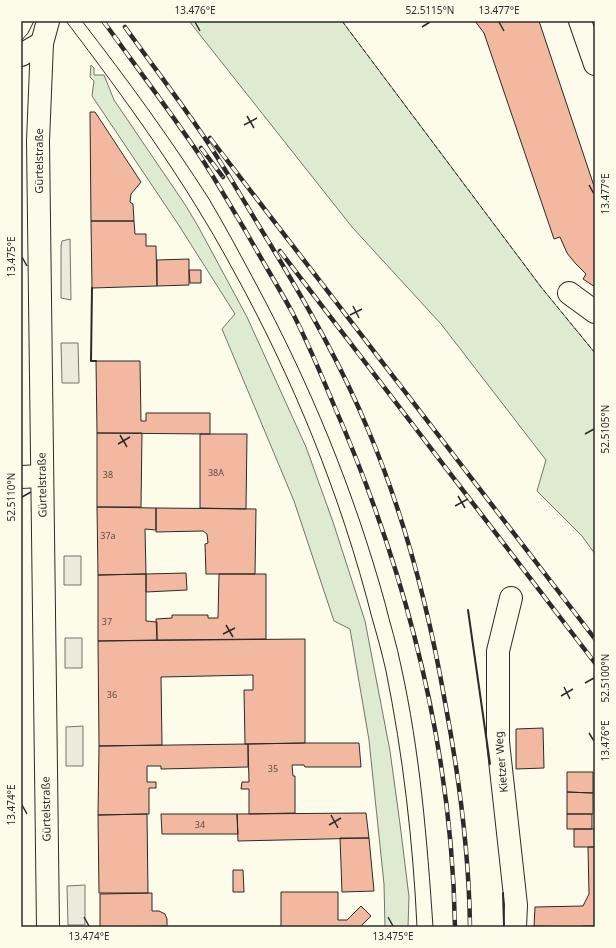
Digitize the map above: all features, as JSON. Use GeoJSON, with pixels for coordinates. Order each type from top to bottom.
{"type":"FeatureCollection","features":[{"type":"Feature","properties":{"kind":"main road","name":"Gürtelstraße"},"geometry":{"type":"LineString","coordinates":[[35,21],[42,43]]}},
{"type":"Feature","properties":{"kind":"main road","name":"Gürtelstraße"},"geometry":{"type":"LineString","coordinates":[[48,21],[42,43],[38,140],[32,477],[48,927]]}},
{"type":"Feature","properties":{"kind":"main road"},"geometry":{"type":"LineString","coordinates":[[580,21],[595,64]]}},
{"type":"Feature","properties":{"kind":"main road"},"geometry":{"type":"LineString","coordinates":[[21,55],[42,43]]}},
{"type":"Feature","properties":{"kind":"main road"},"geometry":{"type":"LineString","coordinates":[[568,293],[595,312]]}},
{"type":"Feature","properties":{"kind":"main road","name":"Kietzer Weg"},"geometry":{"type":"LineString","coordinates":[[511,598],[498,651],[498,742],[516,905],[515,927]]}},
{"type":"Feature","properties":{"kind":"green space"},"geometry":{"type":"Polygon","coordinates":[[[189,21],[342,21],[541,287],[595,353],[595,554],[582,536],[537,491],[546,460],[441,324],[352,227],[189,21]]]}},
{"type":"Feature","properties":{"kind":"green space"},"geometry":{"type":"Polygon","coordinates":[[[91,65],[94,68],[94,75],[104,75],[114,100],[186,206],[199,228],[247,317],[306,447],[333,522],[365,621],[390,751],[409,897],[408,927],[385,927],[384,884],[369,740],[350,629],[334,621],[294,501],[222,329],[235,314],[178,224],[92,96],[94,81],[90,77],[91,65]]]}},
{"type":"Feature","properties":{"kind":"shaded area"},"geometry":{"type":"Polygon","coordinates":[[[70,239],[71,300],[61,298],[61,246],[62,241],[70,239]]]}},
{"type":"Feature","properties":{"kind":"shaded area"},"geometry":{"type":"Polygon","coordinates":[[[61,343],[78,343],[79,383],[62,383],[61,343]]]}},
{"type":"Feature","properties":{"kind":"shaded area"},"geometry":{"type":"Polygon","coordinates":[[[64,556],[81,556],[81,585],[64,585],[64,556]]]}},
{"type":"Feature","properties":{"kind":"shaded area"},"geometry":{"type":"Polygon","coordinates":[[[65,638],[82,638],[82,668],[65,668],[65,638]]]}},
{"type":"Feature","properties":{"kind":"shaded area"},"geometry":{"type":"Polygon","coordinates":[[[83,726],[83,766],[66,766],[66,727],[83,726]]]}},
{"type":"Feature","properties":{"kind":"shaded area"},"geometry":{"type":"Polygon","coordinates":[[[85,885],[85,925],[68,925],[67,886],[85,885]]]}},
{"type":"Feature","properties":{"kind":"building"},"geometry":{"type":"Polygon","coordinates":[[[475,21],[539,21],[595,189],[595,287],[583,279],[586,274],[567,253],[560,237],[554,239],[484,33],[475,21]]]}},
{"type":"Feature","properties":{"kind":"building"},"geometry":{"type":"Polygon","coordinates":[[[90,112],[95,112],[141,182],[131,194],[130,202],[133,204],[134,221],[91,221],[90,112]]]}},
{"type":"Feature","properties":{"kind":"building"},"geometry":{"type":"Polygon","coordinates":[[[91,221],[134,221],[135,234],[146,234],[146,246],[156,246],[157,286],[92,288],[91,221]]]}},
{"type":"Feature","properties":{"kind":"building"},"geometry":{"type":"Polygon","coordinates":[[[189,259],[189,285],[157,286],[157,260],[189,259]]]}},
{"type":"Feature","properties":{"kind":"building"},"geometry":{"type":"Polygon","coordinates":[[[189,270],[201,270],[201,283],[190,283],[189,270]]]}},
{"type":"Feature","properties":{"kind":"building"},"geometry":{"type":"Polygon","coordinates":[[[96,361],[140,361],[141,421],[146,421],[146,413],[210,413],[210,434],[97,433],[96,361]]]}},
{"type":"Feature","properties":{"kind":"building"},"geometry":{"type":"Polygon","coordinates":[[[97,433],[142,433],[141,507],[97,507],[97,433]]]}},
{"type":"Feature","properties":{"kind":"building"},"geometry":{"type":"Polygon","coordinates":[[[200,434],[247,434],[246,509],[200,508],[200,434]]]}},
{"type":"Feature","properties":{"kind":"building"},"geometry":{"type":"Polygon","coordinates":[[[97,507],[156,508],[156,530],[145,529],[146,574],[98,575],[97,507]]]}},
{"type":"Feature","properties":{"kind":"building"},"geometry":{"type":"Polygon","coordinates":[[[156,508],[256,509],[255,574],[206,574],[205,544],[208,543],[207,534],[203,531],[156,532],[156,508]]]}},
{"type":"Feature","properties":{"kind":"building"},"geometry":{"type":"Polygon","coordinates":[[[186,573],[187,590],[146,592],[146,574],[186,573]]]}},
{"type":"Feature","properties":{"kind":"building"},"geometry":{"type":"Polygon","coordinates":[[[146,574],[146,621],[157,622],[157,640],[98,641],[98,575],[146,574]]]}},
{"type":"Feature","properties":{"kind":"building"},"geometry":{"type":"Polygon","coordinates":[[[219,574],[266,574],[266,639],[157,640],[156,619],[172,618],[172,615],[208,615],[208,618],[218,618],[219,574]]]}},
{"type":"Feature","properties":{"kind":"building"},"geometry":{"type":"Polygon","coordinates":[[[305,639],[305,743],[245,744],[244,690],[253,690],[253,675],[161,677],[162,745],[99,746],[98,641],[305,639]]]}},
{"type":"Feature","properties":{"kind":"building"},"geometry":{"type":"Polygon","coordinates":[[[543,728],[544,768],[516,769],[516,729],[543,728]]]}},
{"type":"Feature","properties":{"kind":"building"},"geometry":{"type":"Polygon","coordinates":[[[359,743],[361,767],[305,767],[304,765],[292,765],[293,776],[295,776],[295,813],[249,814],[249,789],[241,789],[242,782],[249,782],[248,744],[359,743]]]}},
{"type":"Feature","properties":{"kind":"building"},"geometry":{"type":"Polygon","coordinates":[[[248,744],[248,767],[161,769],[161,766],[147,766],[147,782],[156,782],[156,788],[149,788],[149,814],[98,815],[99,746],[248,744]]]}},
{"type":"Feature","properties":{"kind":"building"},"geometry":{"type":"Polygon","coordinates":[[[567,772],[593,772],[593,793],[567,792],[567,772]]]}},
{"type":"Feature","properties":{"kind":"building"},"geometry":{"type":"Polygon","coordinates":[[[567,792],[593,793],[593,814],[567,814],[567,792]]]}},
{"type":"Feature","properties":{"kind":"building"},"geometry":{"type":"Polygon","coordinates":[[[366,813],[369,838],[238,841],[237,814],[366,813]]]}},
{"type":"Feature","properties":{"kind":"building"},"geometry":{"type":"Polygon","coordinates":[[[147,814],[148,893],[99,893],[98,815],[147,814]]]}},
{"type":"Feature","properties":{"kind":"building"},"geometry":{"type":"Polygon","coordinates":[[[161,814],[237,814],[238,834],[162,834],[161,814]]]}},
{"type":"Feature","properties":{"kind":"building"},"geometry":{"type":"Polygon","coordinates":[[[567,814],[592,814],[592,829],[567,829],[567,814]]]}},
{"type":"Feature","properties":{"kind":"building"},"geometry":{"type":"Polygon","coordinates":[[[574,829],[595,829],[595,847],[574,847],[574,829]]]}},
{"type":"Feature","properties":{"kind":"building"},"geometry":{"type":"Polygon","coordinates":[[[340,838],[369,838],[374,891],[342,892],[340,838]]]}},
{"type":"Feature","properties":{"kind":"building"},"geometry":{"type":"Polygon","coordinates":[[[588,847],[595,847],[595,926],[534,926],[535,907],[583,906],[589,894],[588,847]]]}},
{"type":"Feature","properties":{"kind":"building"},"geometry":{"type":"Polygon","coordinates":[[[233,870],[243,870],[244,892],[233,892],[233,870]]]}},
{"type":"Feature","properties":{"kind":"building"},"geometry":{"type":"Polygon","coordinates":[[[281,892],[338,892],[338,920],[347,920],[361,906],[371,916],[360,927],[281,927],[281,892]]]}},
{"type":"Feature","properties":{"kind":"building"},"geometry":{"type":"Polygon","coordinates":[[[152,893],[152,911],[159,911],[165,914],[167,926],[100,927],[100,894],[152,893]]]}},
{"type":"Feature","properties":{"kind":"tram line"},"geometry":{"type":"LineString","coordinates":[[21,41],[28,33],[34,21]]}},
{"type":"Feature","properties":{"kind":"tram line"},"geometry":{"type":"LineString","coordinates":[[66,21],[111,81],[175,172],[214,236],[275,352],[313,438],[346,527],[360,572],[386,671],[402,766],[410,830],[417,927]]}},
{"type":"Feature","properties":{"kind":"tram line"},"geometry":{"type":"LineString","coordinates":[[82,21],[164,131],[215,209],[255,282],[294,359],[345,479],[373,561],[398,650],[408,698],[422,796],[433,927]]}},
{"type":"Feature","properties":{"kind":"railway"},"geometry":{"type":"LineString","coordinates":[[103,21],[118,41]]}},
{"type":"Feature","properties":{"kind":"railway"},"geometry":{"type":"LineString","coordinates":[[125,27],[182,105],[209,145],[236,187],[297,290],[336,360],[359,407],[382,465],[405,531],[439,668],[455,758],[462,814],[468,870],[470,927]]}},
{"type":"Feature","properties":{"kind":"railway"},"geometry":{"type":"LineString","coordinates":[[114,36],[214,177],[297,321],[359,466],[382,529],[402,594],[420,659],[434,726],[445,792],[452,860],[455,927]]}},
{"type":"Feature","properties":{"kind":"railway"},"geometry":{"type":"LineString","coordinates":[[210,138],[595,639]]}},
{"type":"Feature","properties":{"kind":"railway"},"geometry":{"type":"LineString","coordinates":[[201,148],[223,177]]}},
{"type":"Feature","properties":{"kind":"railway"},"geometry":{"type":"LineString","coordinates":[[280,251],[595,663]]}},
{"type":"Feature","properties":{"kind":"fence"},"geometry":{"type":"LineString","coordinates":[[342,21],[541,287],[595,353]]}},
{"type":"Feature","properties":{"kind":"wall"},"geometry":{"type":"LineString","coordinates":[[92,288],[91,361],[96,361]]}},
{"type":"Feature","properties":{"kind":"wall"},"geometry":{"type":"LineString","coordinates":[[468,610],[490,764]]}},
{"type":"Feature","properties":{"kind":"wall"},"geometry":{"type":"LineString","coordinates":[[503,893],[504,925]]}}]}
